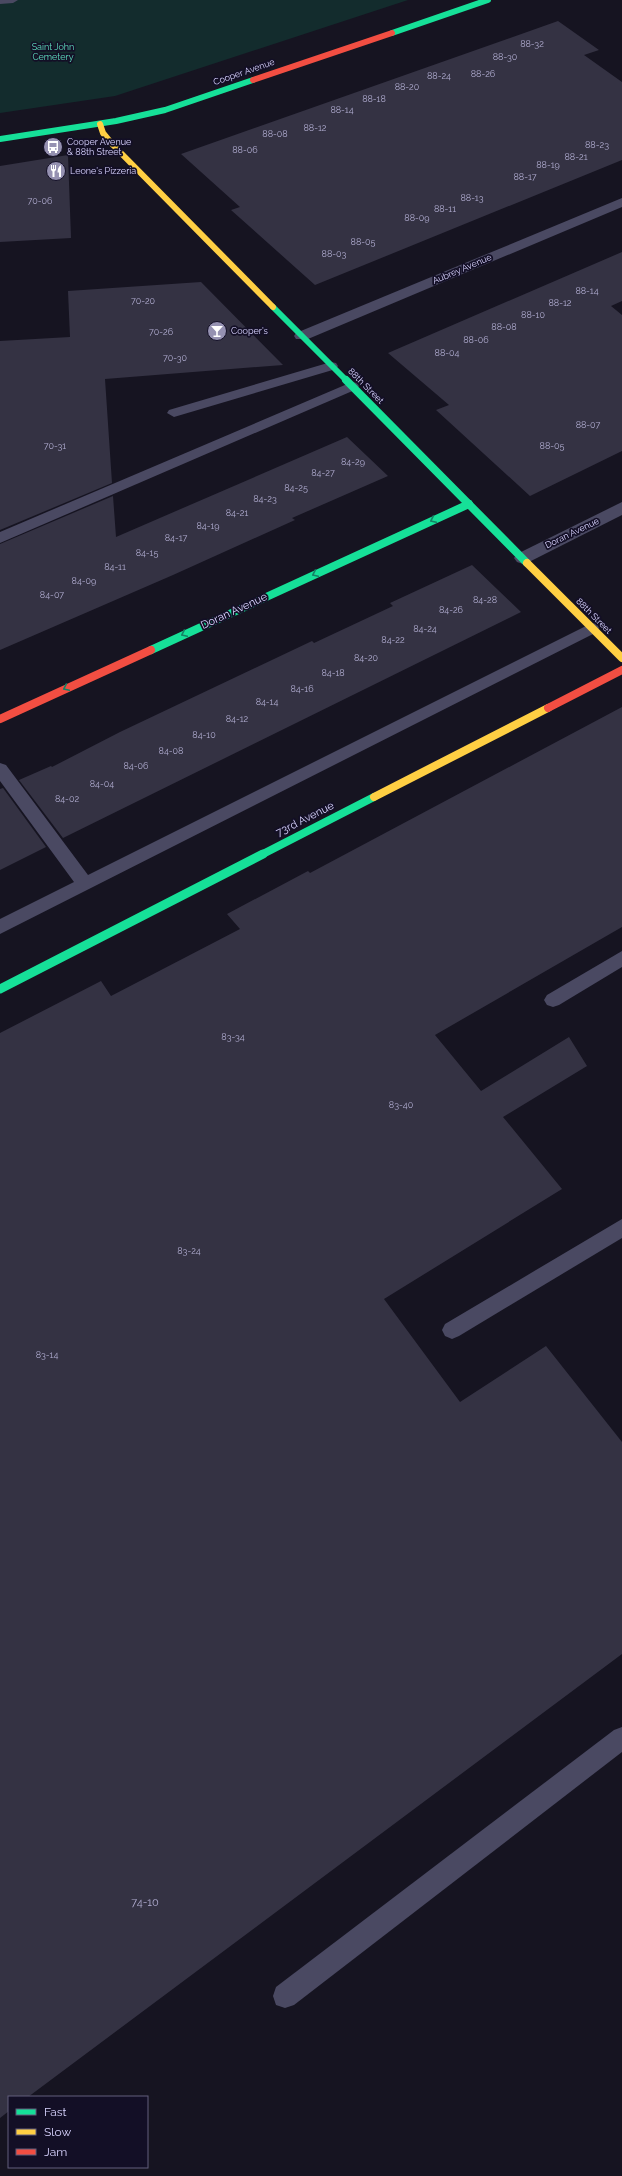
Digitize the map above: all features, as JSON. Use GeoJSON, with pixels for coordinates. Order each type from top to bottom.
{"type":"FeatureCollection","features":[{"type":"Feature","properties":{"kind":"street","name":"Cooper Avenue"},"geometry":{"type":"LineString","coordinates":[[0,139],[100,124],[165,110],[488,0]]}},
{"type":"Feature","properties":{"kind":"street","name":"88th Street"},"geometry":{"type":"LineString","coordinates":[[100,124],[104,133],[112,144],[622,658]]}},
{"type":"Feature","properties":{"kind":"street","name":"Aubrey Avenue"},"geometry":{"type":"LineString","coordinates":[[302,336],[622,202]]}},
{"type":"Feature","properties":{"kind":"street","name":"Doran Avenue"},"geometry":{"type":"LineString","coordinates":[[0,719],[469,504]]}},
{"type":"Feature","properties":{"kind":"street","name":"Doran Avenue"},"geometry":{"type":"LineString","coordinates":[[523,558],[622,508]]}},
{"type":"Feature","properties":{"kind":"street","name":"73rd Avenue"},"geometry":{"type":"LineString","coordinates":[[0,989],[622,670]]}},
{"type":"Feature","properties":{"kind":"lane"},"geometry":{"type":"LineString","coordinates":[[0,1],[13,0]]}},
{"type":"Feature","properties":{"kind":"lane"},"geometry":{"type":"LineString","coordinates":[[174,413],[331,366]]}},
{"type":"Feature","properties":{"kind":"lane"},"geometry":{"type":"LineString","coordinates":[[0,538],[352,386]]}},
{"type":"Feature","properties":{"kind":"lane"},"geometry":{"type":"LineString","coordinates":[[0,927],[592,628]]}},
{"type":"Feature","properties":{"kind":"lane"},"geometry":{"type":"LineString","coordinates":[[0,769],[85,884]]}},
{"type":"Feature","properties":{"kind":"lane"},"geometry":{"type":"LineString","coordinates":[[553,1000],[622,958]]}},
{"type":"Feature","properties":{"kind":"lane"},"geometry":{"type":"LineString","coordinates":[[452,1330],[622,1228]]}},
{"type":"Feature","properties":{"kind":"lane"},"geometry":{"type":"LineString","coordinates":[[285,1996],[622,1738]]}},
{"type":"Feature","properties":{"kind":"green space","name":"Saint John Cemetery"},"geometry":{"type":"Polygon","coordinates":[[[0,0],[408,0],[115,96],[0,113],[0,0]]]}},
{"type":"Feature","properties":{"kind":"building"},"geometry":{"type":"Polygon","coordinates":[[[558,21],[599,50],[584,55],[622,82],[622,160],[315,285],[231,210],[240,207],[181,154],[558,21]]]}},
{"type":"Feature","properties":{"kind":"building"},"geometry":{"type":"Polygon","coordinates":[[[68,155],[71,238],[0,242],[0,166],[68,155]]]}},
{"type":"Feature","properties":{"kind":"building"},"geometry":{"type":"Polygon","coordinates":[[[622,252],[622,301],[611,306],[622,315],[622,451],[530,496],[436,410],[449,405],[388,353],[622,252]]]}},
{"type":"Feature","properties":{"kind":"building"},"geometry":{"type":"Polygon","coordinates":[[[201,282],[283,365],[105,379],[112,483],[0,530],[0,341],[70,337],[68,291],[201,282]]]}},
{"type":"Feature","properties":{"kind":"building"},"geometry":{"type":"Polygon","coordinates":[[[347,437],[388,476],[292,518],[295,520],[173,575],[0,650],[0,544],[113,496],[116,537],[347,437]]]}},
{"type":"Feature","properties":{"kind":"building"},"geometry":{"type":"Polygon","coordinates":[[[472,565],[521,612],[63,838],[19,780],[51,766],[52,767],[120,732],[312,641],[314,643],[393,606],[390,603],[472,565]]]}},
{"type":"Feature","properties":{"kind":"building"},"geometry":{"type":"Polygon","coordinates":[[[622,707],[622,927],[435,1035],[481,1091],[569,1037],[587,1066],[503,1117],[562,1189],[384,1299],[460,1402],[546,1346],[622,1442],[622,1654],[29,2096],[8,2096],[8,2112],[0,2118],[0,1033],[101,981],[111,996],[240,929],[227,914],[308,871],[310,873],[622,707]]]}},
{"type":"Feature","properties":{"kind":"building"},"geometry":{"type":"Polygon","coordinates":[[[3,788],[46,847],[0,870],[0,789],[3,788]]]}},
{"type":"Feature","properties":{"kind":"traffic: fast"},"geometry":{"type":"LineString","coordinates":[[392,33],[488,0]]}},
{"type":"Feature","properties":{"kind":"traffic: fast"},"geometry":{"type":"LineString","coordinates":[[0,139],[116,121],[165,110],[253,80]]}},
{"type":"Feature","properties":{"kind":"traffic: fast"},"geometry":{"type":"LineString","coordinates":[[273,307],[527,563]]}},
{"type":"Feature","properties":{"kind":"traffic: fast"},"geometry":{"type":"LineString","coordinates":[[151,650],[469,504]]}},
{"type":"Feature","properties":{"kind":"traffic: fast"},"geometry":{"type":"LineString","coordinates":[[0,989],[374,797]]}},
{"type":"Feature","properties":{"kind":"traffic: slow"},"geometry":{"type":"LineString","coordinates":[[100,124],[103,133],[112,144],[273,307]]}},
{"type":"Feature","properties":{"kind":"traffic: slow"},"geometry":{"type":"LineString","coordinates":[[527,563],[622,658]]}},
{"type":"Feature","properties":{"kind":"traffic: slow"},"geometry":{"type":"LineString","coordinates":[[374,797],[548,708]]}},
{"type":"Feature","properties":{"kind":"traffic: jam"},"geometry":{"type":"LineString","coordinates":[[253,80],[392,33]]}},
{"type":"Feature","properties":{"kind":"traffic: jam"},"geometry":{"type":"LineString","coordinates":[[0,719],[151,650]]}},
{"type":"Feature","properties":{"kind":"traffic: jam"},"geometry":{"type":"LineString","coordinates":[[548,708],[622,670]]}},
{"type":"Feature","properties":{"kind":"place","name":"Cooper Avenue & 88th Street"},"geometry":{"type":"Point","coordinates":[53,147]}},
{"type":"Feature","properties":{"kind":"place","name":"Leone's Pizzeria"},"geometry":{"type":"Point","coordinates":[56,171]}},
{"type":"Feature","properties":{"kind":"place","name":"Cooper's"},"geometry":{"type":"Point","coordinates":[217,331]}}]}
